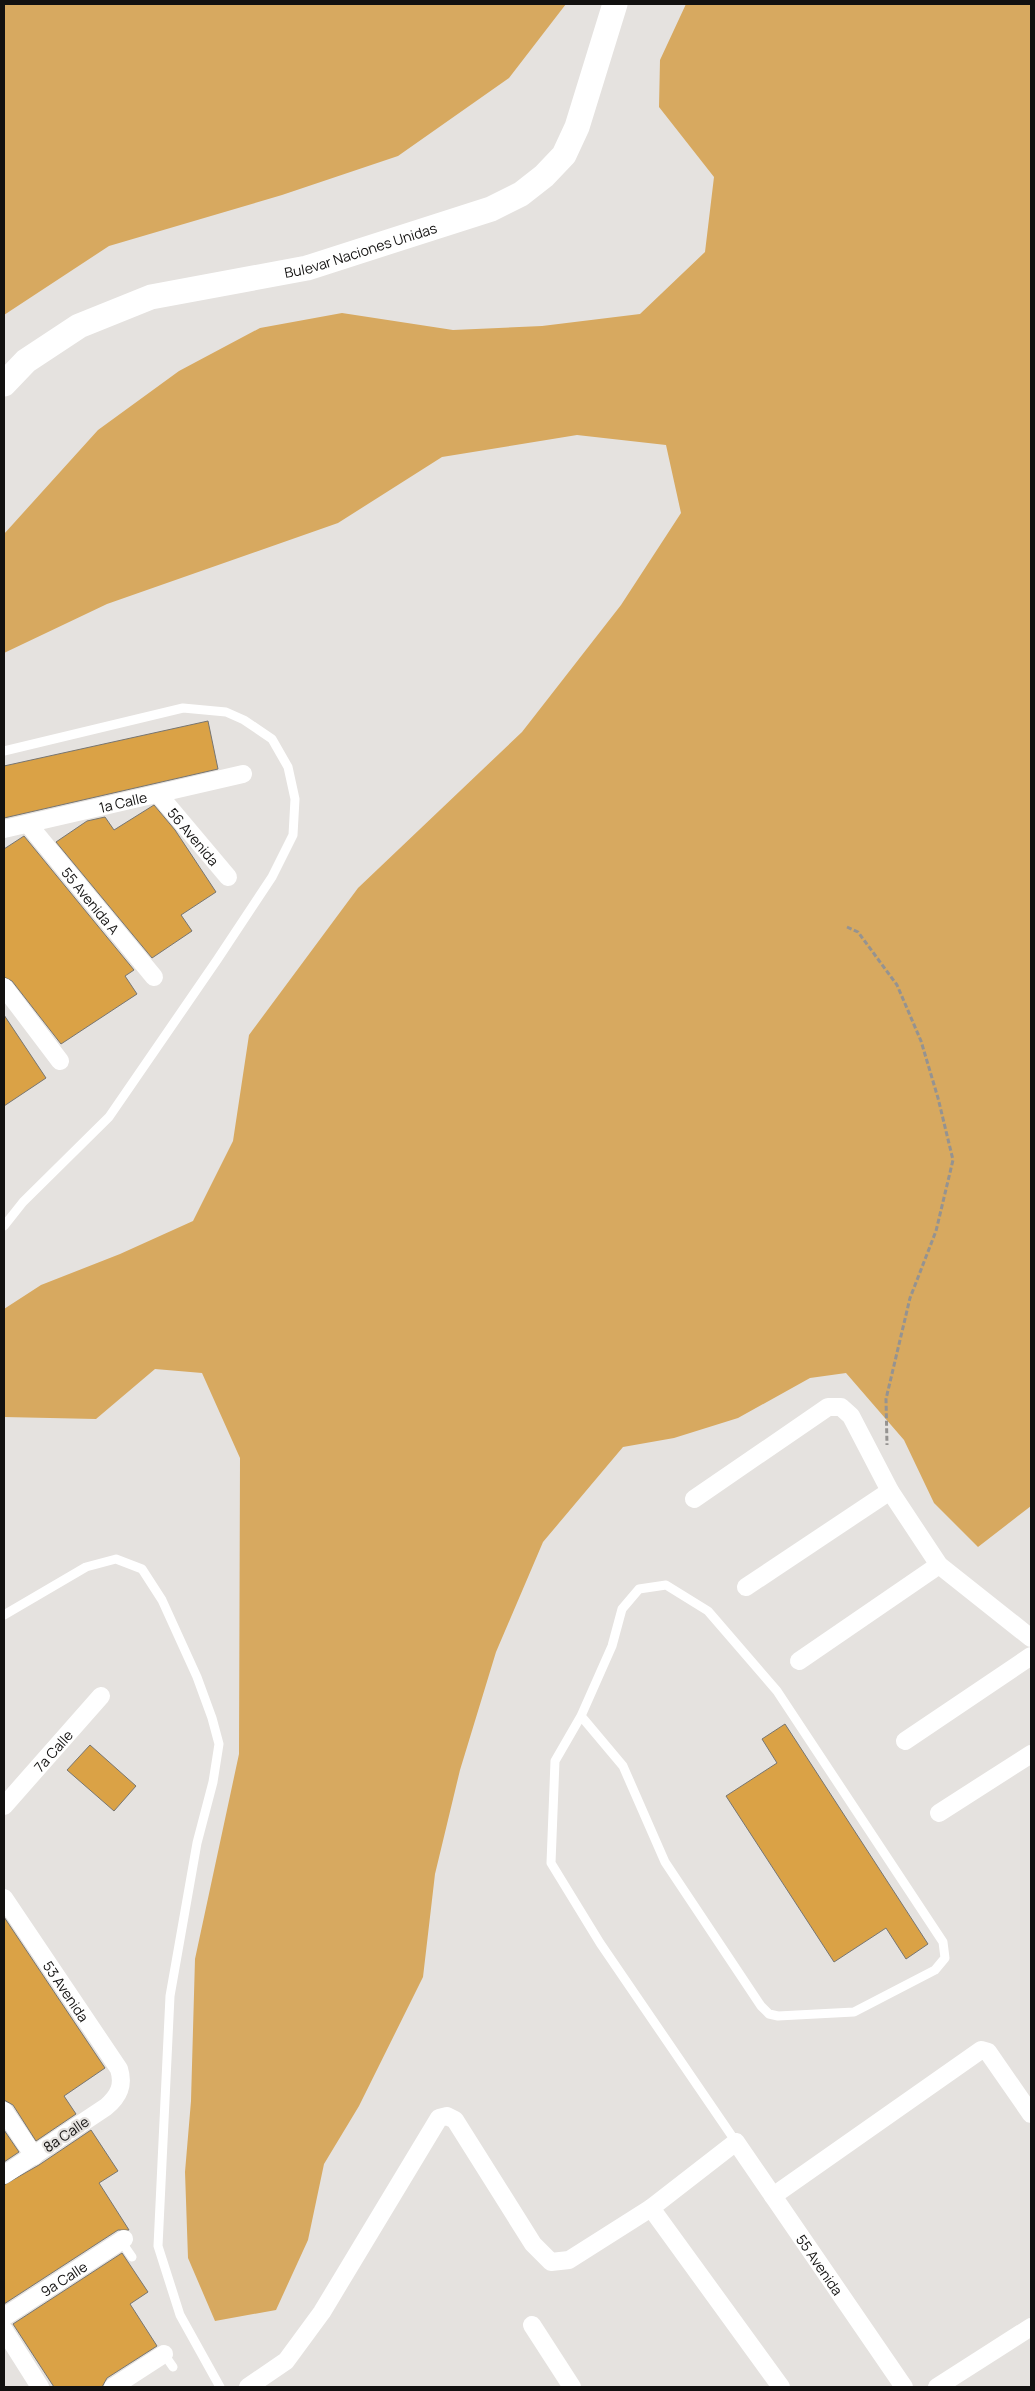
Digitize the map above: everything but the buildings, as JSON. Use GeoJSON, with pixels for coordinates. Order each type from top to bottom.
{"type":"FeatureCollection","features":[{"type":"Feature","properties":{"kind":"main road","name":"Bulevar Naciones Unidas"},"geometry":{"type":"LineString","coordinates":[[4,384],[26,361],[80,326],[152,297],[307,268],[492,209],[521,194],[544,176],[564,155],[577,127],[615,4]]}},
{"type":"Feature","properties":{"kind":"street","name":"1a Calle"},"geometry":{"type":"LineString","coordinates":[[4,829],[159,795],[243,774]]}},
{"type":"Feature","properties":{"kind":"street","name":"56 Avenida"},"geometry":{"type":"LineString","coordinates":[[159,795],[228,877]]}},
{"type":"Feature","properties":{"kind":"street","name":"55 Avenida A"},"geometry":{"type":"LineString","coordinates":[[28,824],[154,977]]}},
{"type":"Feature","properties":{"kind":"street"},"geometry":{"type":"LineString","coordinates":[[4,987],[60,1061]]}},
{"type":"Feature","properties":{"kind":"street"},"geometry":{"type":"LineString","coordinates":[[694,1499],[828,1406],[841,1407],[851,1416],[890,1491],[939,1565],[1031,1638]]}},
{"type":"Feature","properties":{"kind":"street"},"geometry":{"type":"LineString","coordinates":[[746,1587],[890,1491]]}},
{"type":"Feature","properties":{"kind":"street"},"geometry":{"type":"LineString","coordinates":[[799,1661],[939,1565]]}},
{"type":"Feature","properties":{"kind":"street"},"geometry":{"type":"LineString","coordinates":[[905,1741],[1031,1656]]}},
{"type":"Feature","properties":{"kind":"street","name":"7a Calle"},"geometry":{"type":"LineString","coordinates":[[4,1806],[101,1696]]}},
{"type":"Feature","properties":{"kind":"street"},"geometry":{"type":"LineString","coordinates":[[939,1813],[1031,1754]]}},
{"type":"Feature","properties":{"kind":"street","name":"53 Avenida"},"geometry":{"type":"LineString","coordinates":[[4,1898],[119,2069],[121,2087]]}},
{"type":"Feature","properties":{"kind":"street"},"geometry":{"type":"LineString","coordinates":[[773,2196],[981,2050],[988,2052],[1031,2114]]}},
{"type":"Feature","properties":{"kind":"street","name":"8a Calle"},"geometry":{"type":"LineString","coordinates":[[4,2175],[106,2107],[115,2098],[121,2087]]}},
{"type":"Feature","properties":{"kind":"street"},"geometry":{"type":"LineString","coordinates":[[4,2111],[34,2156]]}},
{"type":"Feature","properties":{"kind":"street"},"geometry":{"type":"LineString","coordinates":[[248,2387],[286,2361],[322,2312],[439,2118],[447,2116],[455,2120],[533,2244],[551,2262],[569,2260],[651,2208],[736,2142]]}},
{"type":"Feature","properties":{"kind":"street","name":"55 Avenida"},"geometry":{"type":"LineString","coordinates":[[736,2142],[904,2387]]}},
{"type":"Feature","properties":{"kind":"street"},"geometry":{"type":"LineString","coordinates":[[651,2208],[781,2387]]}},
{"type":"Feature","properties":{"kind":"street","name":"9a Calle"},"geometry":{"type":"LineString","coordinates":[[4,2317],[122,2240]]}},
{"type":"Feature","properties":{"kind":"street"},"geometry":{"type":"LineString","coordinates":[[532,2325],[572,2387]]}},
{"type":"Feature","properties":{"kind":"street"},"geometry":{"type":"LineString","coordinates":[[937,2387],[1031,2326]]}},
{"type":"Feature","properties":{"kind":"street"},"geometry":{"type":"LineString","coordinates":[[4,2330],[40,2387]]}},
{"type":"Feature","properties":{"kind":"street"},"geometry":{"type":"LineString","coordinates":[[113,2387],[169,2361]]}},
{"type":"Feature","properties":{"kind":"lane"},"geometry":{"type":"LineString","coordinates":[[4,751],[183,708],[226,712],[244,720],[272,739],[288,767],[295,799],[293,835],[272,877],[212,968],[109,1117],[23,1202],[4,1226]]}},
{"type":"Feature","properties":{"kind":"lane"},"geometry":{"type":"LineString","coordinates":[[4,1615],[86,1566],[116,1559],[142,1569],[162,1600],[197,1677],[212,1718],[219,1744],[213,1782],[197,1843],[170,1996],[158,2246],[180,2315],[220,2387]]}},
{"type":"Feature","properties":{"kind":"lane"},"geometry":{"type":"LineString","coordinates":[[581,1716],[623,1766],[664,1862],[761,2006],[769,2014],[778,2016],[854,2012],[935,1970],[946,1958],[943,1942],[777,1691],[708,1611],[666,1585],[639,1589],[622,1610],[612,1646],[581,1716],[555,1761],[551,1863],[600,1943],[736,2142]]}},
{"type":"Feature","properties":{"kind":"lane"},"geometry":{"type":"LineString","coordinates":[[122,2240],[132,2257]]}},
{"type":"Feature","properties":{"kind":"path"},"geometry":{"type":"LineString","coordinates":[[847,927],[858,932],[897,986],[921,1041],[938,1098],[953,1160],[936,1231],[910,1298],[886,1399],[887,1446]]}},
{"type":"Feature","properties":{"kind":"shaded area"},"geometry":{"type":"Polygon","coordinates":[[[4,4],[566,4],[509,78],[398,156],[282,195],[109,246],[4,315],[4,4]]]}},
{"type":"Feature","properties":{"kind":"shaded area"},"geometry":{"type":"Polygon","coordinates":[[[686,4],[1031,4],[1031,1506],[978,1547],[934,1503],[904,1440],[846,1373],[810,1378],[738,1418],[674,1438],[623,1447],[543,1542],[496,1652],[460,1770],[435,1874],[423,1977],[359,2106],[324,2164],[308,2240],[276,2310],[215,2321],[188,2258],[185,2172],[191,2101],[195,1959],[239,1754],[240,1458],[202,1373],[155,1369],[96,1419],[4,1417],[4,1309],[41,1285],[120,1254],[193,1221],[233,1141],[249,1035],[358,888],[522,732],[621,605],[681,513],[666,445],[577,435],[442,457],[338,523],[107,604],[4,653],[4,534],[98,430],[179,371],[260,328],[342,313],[453,330],[542,326],[640,314],[705,252],[714,177],[659,107],[660,60],[686,4]]]}}]}
